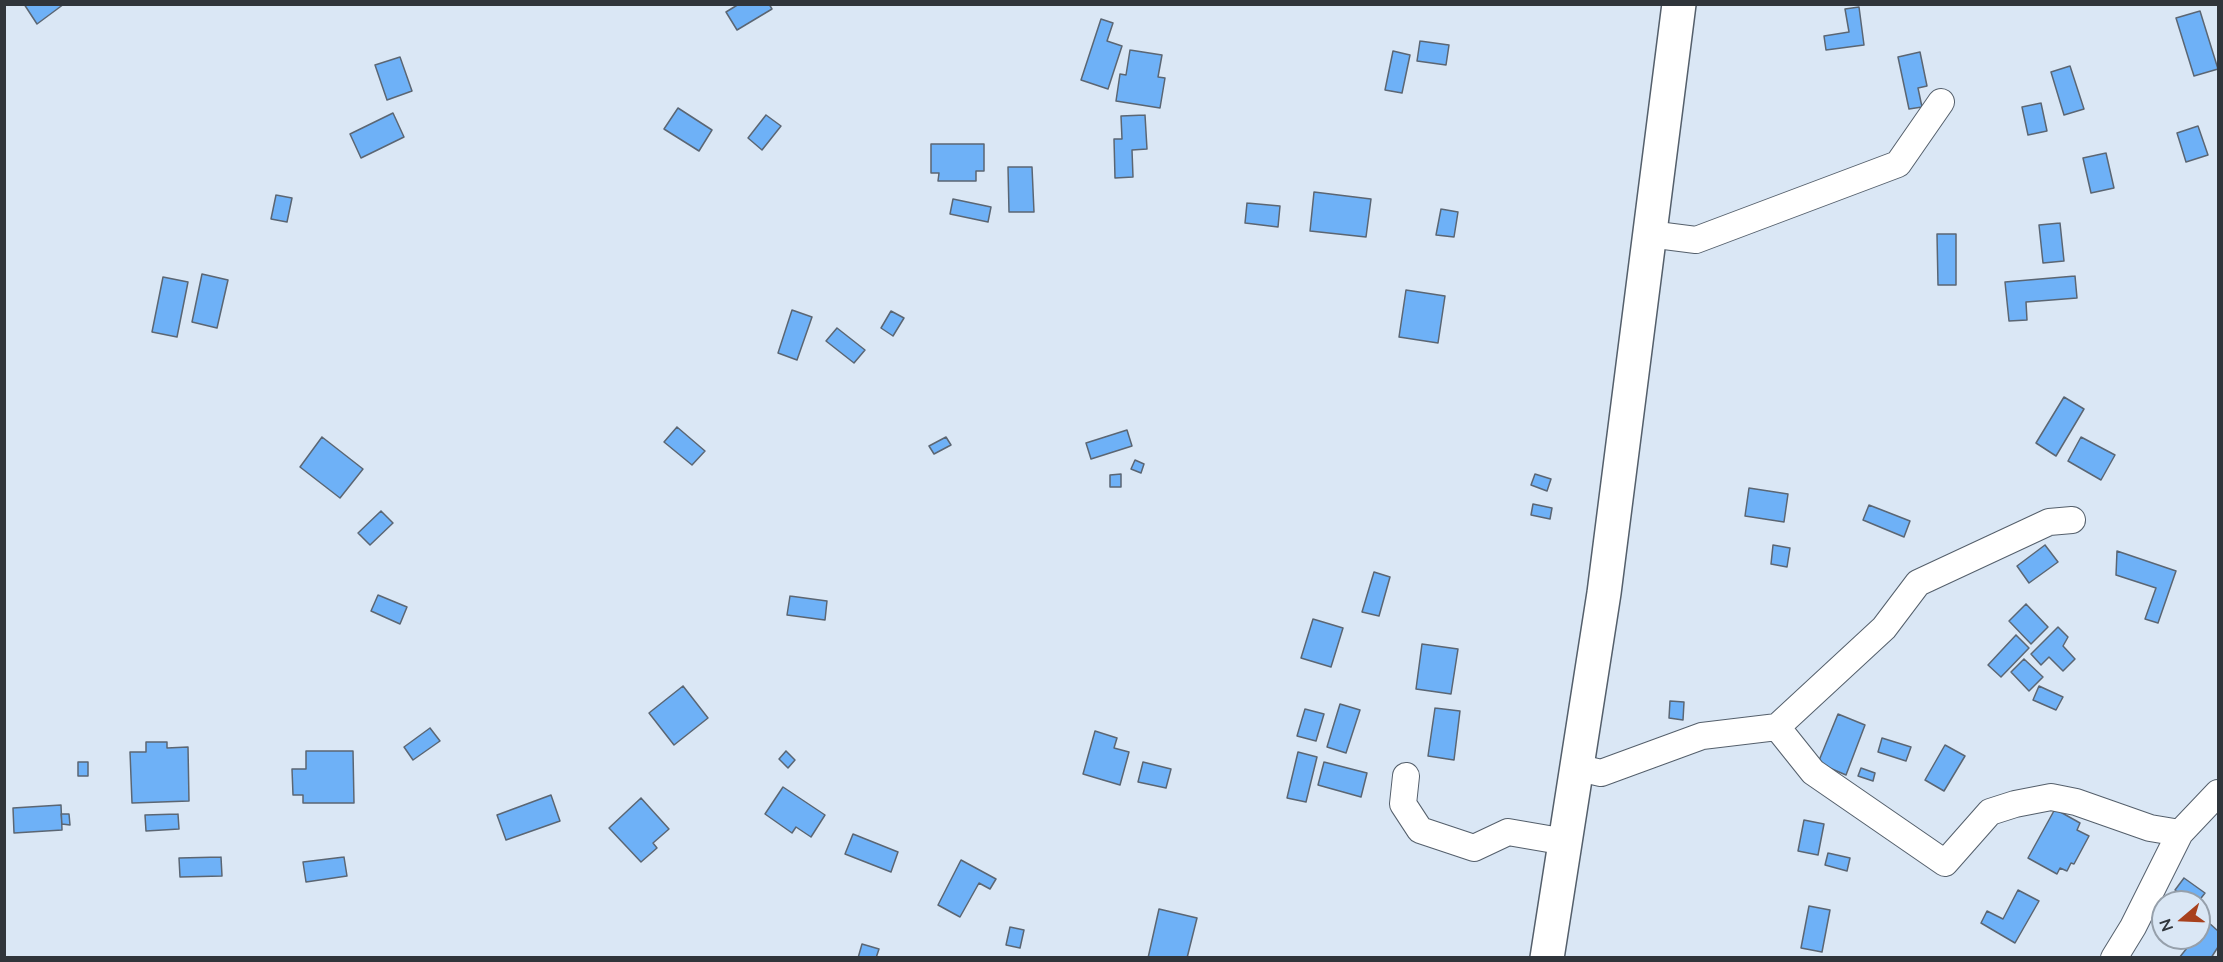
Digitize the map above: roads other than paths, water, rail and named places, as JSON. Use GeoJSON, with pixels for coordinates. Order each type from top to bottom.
{"type":"FeatureCollection","features":[{"type":"Feature","properties":{"kind":"main road"},"geometry":{"type":"LineString","coordinates":[[1547,957],[1604,593],[1679,4]]}},
{"type":"Feature","properties":{"kind":"street"},"geometry":{"type":"LineString","coordinates":[[1649,234],[1696,240],[1898,165],[1941,102]]}},
{"type":"Feature","properties":{"kind":"street"},"geometry":{"type":"LineString","coordinates":[[1575,767],[1601,773],[1702,736],[1777,728],[1884,628],[1918,583],[2049,522],[2072,520]]}},
{"type":"Feature","properties":{"kind":"street"},"geometry":{"type":"LineString","coordinates":[[1777,728],[1813,772],[1945,863],[1990,812],[2051,797],[2076,802],[2150,828],[2180,833]]}},
{"type":"Feature","properties":{"kind":"street"},"geometry":{"type":"LineString","coordinates":[[1406,776],[1403,804],[1420,830],[1474,848],[1508,832],[1566,842]]}},
{"type":"Feature","properties":{"kind":"street"},"geometry":{"type":"LineString","coordinates":[[2114,957],[2133,927],[2180,833],[2218,793]]}}]}
